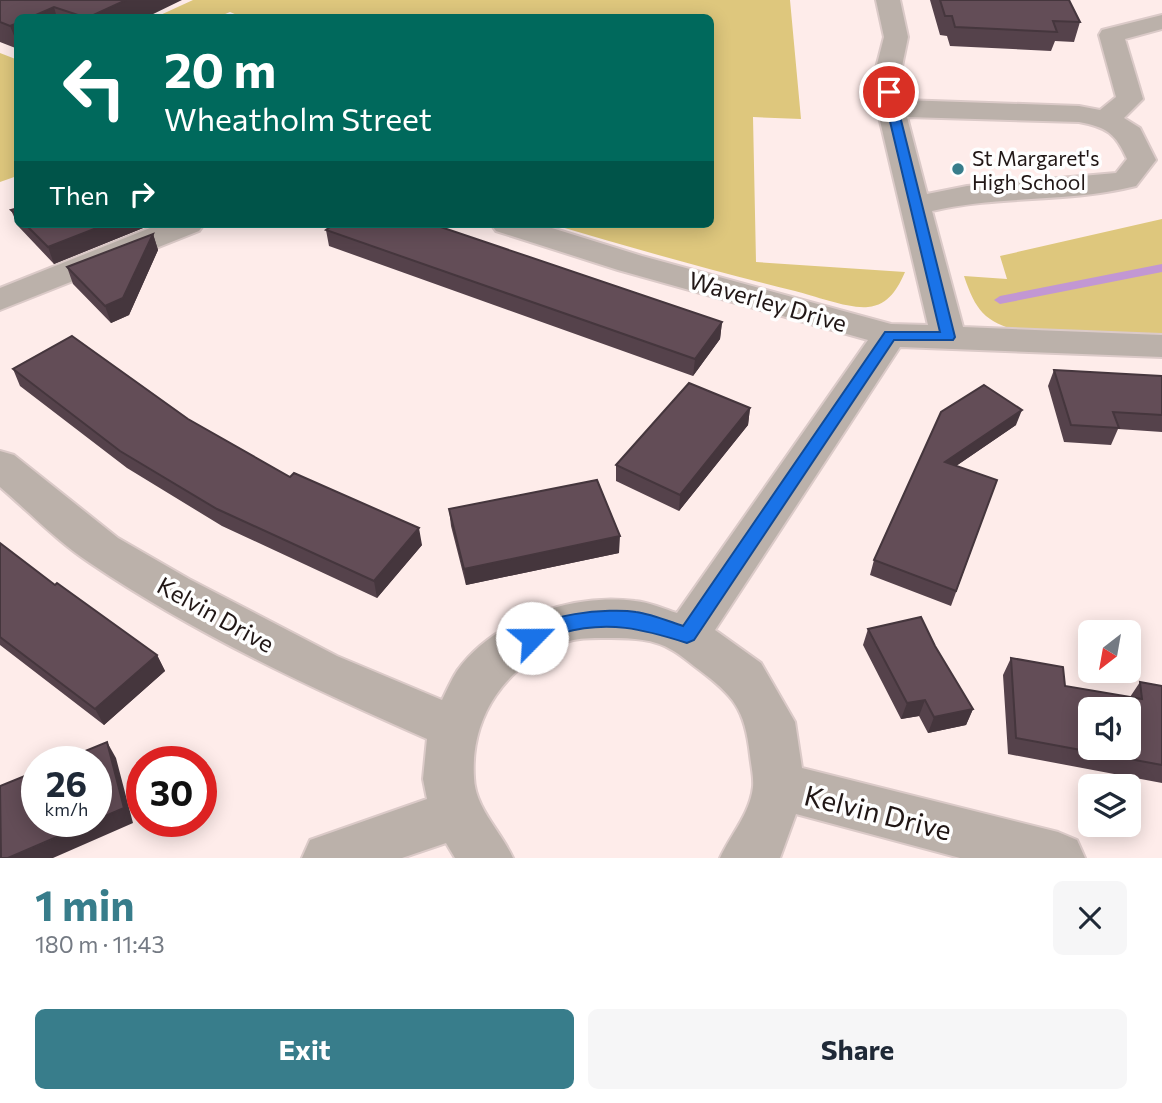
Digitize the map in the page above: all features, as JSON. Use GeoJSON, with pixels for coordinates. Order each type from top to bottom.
{"type":"FeatureCollection","features":[{"type":"Feature","properties":{"kind":"street"},"geometry":{"type":"LineString","coordinates":[[888,0],[895,37],[887,76],[891,108],[948,337]]}},
{"type":"Feature","properties":{"kind":"street"},"geometry":{"type":"LineString","coordinates":[[1158,0],[1162,10]]}},
{"type":"Feature","properties":{"kind":"street"},"geometry":{"type":"LineString","coordinates":[[1106,119],[1130,99],[1111,35],[1162,22]]}},
{"type":"Feature","properties":{"kind":"street"},"geometry":{"type":"LineString","coordinates":[[891,108],[1079,114],[1106,119],[1130,134],[1142,160],[1126,180],[1088,187],[973,193],[915,206]]}},
{"type":"Feature","properties":{"kind":"street"},"geometry":{"type":"LineString","coordinates":[[0,300],[178,228]]}},
{"type":"Feature","properties":{"kind":"street","name":"Waverley Drive"},"geometry":{"type":"LineString","coordinates":[[520,228],[630,263],[890,335],[1162,346]]}},
{"type":"Feature","properties":{"kind":"street"},"geometry":{"type":"LineString","coordinates":[[687,635],[890,335]]}},
{"type":"Feature","properties":{"kind":"street","name":"Kelvin Drive"},"geometry":{"type":"LineString","coordinates":[[0,464],[103,550],[173,592],[320,670],[453,727]]}},
{"type":"Feature","properties":{"kind":"street"},"geometry":{"type":"LineString","coordinates":[[486,858],[457,814],[448,779],[453,727],[474,685],[509,649],[555,626],[584,620],[636,619],[687,635],[744,677],[771,722],[779,786],[763,838],[747,858]]}},
{"type":"Feature","properties":{"kind":"street","name":"Kelvin Drive"},"geometry":{"type":"LineString","coordinates":[[779,786],[1058,858]]}},
{"type":"Feature","properties":{"kind":"street"},"geometry":{"type":"LineString","coordinates":[[329,858],[457,814]]}},
{"type":"Feature","properties":{"kind":"shaded area"},"geometry":{"type":"Polygon","coordinates":[[[193,0],[790,0],[801,119],[753,117],[756,262],[905,272],[896,290],[882,303],[868,307],[851,306],[565,228],[714,228],[714,14],[163,14],[193,0]]]}},
{"type":"Feature","properties":{"kind":"shaded area"},"geometry":{"type":"Polygon","coordinates":[[[0,53],[14,58],[14,177],[0,182],[0,53]]]}},
{"type":"Feature","properties":{"kind":"shaded area"},"geometry":{"type":"Polygon","coordinates":[[[1162,219],[1162,338],[1023,332],[1000,325],[978,307],[964,276],[1007,279],[1000,256],[1162,219]]]}},
{"type":"Feature","properties":{"kind":"building"},"geometry":{"type":"Polygon","coordinates":[[[0,0],[126,0],[96,14],[75,14],[54,7],[38,14],[14,14],[14,24],[10,26],[0,22],[0,0]]]}},
{"type":"Feature","properties":{"kind":"building"},"geometry":{"type":"Polygon","coordinates":[[[940,0],[1069,0],[1080,22],[1053,21],[1057,32],[955,27],[952,16],[945,16],[940,0]]]}},
{"type":"Feature","properties":{"kind":"building"},"geometry":{"type":"Polygon","coordinates":[[[29,228],[97,228],[48,247],[29,228]]]}},
{"type":"Feature","properties":{"kind":"building"},"geometry":{"type":"Polygon","coordinates":[[[444,228],[722,322],[695,359],[326,230],[444,228]]]}},
{"type":"Feature","properties":{"kind":"building"},"geometry":{"type":"Polygon","coordinates":[[[153,234],[123,298],[105,306],[67,267],[153,234]]]}},
{"type":"Feature","properties":{"kind":"building"},"geometry":{"type":"Polygon","coordinates":[[[72,336],[188,419],[290,477],[294,473],[419,528],[374,581],[217,509],[120,451],[13,369],[72,336]]]}},
{"type":"Feature","properties":{"kind":"building"},"geometry":{"type":"Polygon","coordinates":[[[1054,370],[1162,376],[1162,415],[1113,412],[1119,428],[1071,425],[1054,370]]]}},
{"type":"Feature","properties":{"kind":"building"},"geometry":{"type":"Polygon","coordinates":[[[689,383],[750,408],[680,495],[616,465],[689,383]]]}},
{"type":"Feature","properties":{"kind":"building"},"geometry":{"type":"Polygon","coordinates":[[[984,385],[1022,410],[945,462],[997,480],[956,591],[874,560],[941,412],[984,385]]]}},
{"type":"Feature","properties":{"kind":"building"},"geometry":{"type":"Polygon","coordinates":[[[597,480],[620,536],[464,569],[449,509],[597,480]]]}},
{"type":"Feature","properties":{"kind":"building"},"geometry":{"type":"Polygon","coordinates":[[[0,543],[55,585],[57,583],[157,655],[95,709],[0,637],[0,543]]]}},
{"type":"Feature","properties":{"kind":"building"},"geometry":{"type":"Polygon","coordinates":[[[921,617],[973,709],[934,717],[925,700],[907,703],[868,629],[921,617]]]}},
{"type":"Feature","properties":{"kind":"building"},"geometry":{"type":"Polygon","coordinates":[[[1011,658],[1063,667],[1065,686],[1130,697],[1078,697],[1078,749],[1016,738],[1011,658]]]}},
{"type":"Feature","properties":{"kind":"building"},"geometry":{"type":"Polygon","coordinates":[[[1141,682],[1162,686],[1162,765],[1135,760],[1141,760],[1141,682]]]}},
{"type":"Feature","properties":{"kind":"building"},"geometry":{"type":"Polygon","coordinates":[[[112,761],[124,808],[112,813],[112,761]]]}},
{"type":"Feature","properties":{"kind":"building"},"geometry":{"type":"Polygon","coordinates":[[[21,777],[21,837],[57,837],[8,858],[1,858],[0,786],[21,777]]]}},
{"type":"Feature","properties":{"kind":"waterway"},"geometry":{"type":"LineString","coordinates":[[1000,300],[1162,268]]}},
{"type":"Feature","properties":{"kind":"place","name":"St Margaret's High School"},"geometry":{"type":"Point","coordinates":[958,169]}},
{"type":"Feature","properties":{"kind":"route"},"geometry":{"type":"LineString","coordinates":[[532,638],[555,626],[584,620],[636,619],[687,635],[890,335],[948,337],[889,92]]}}]}
